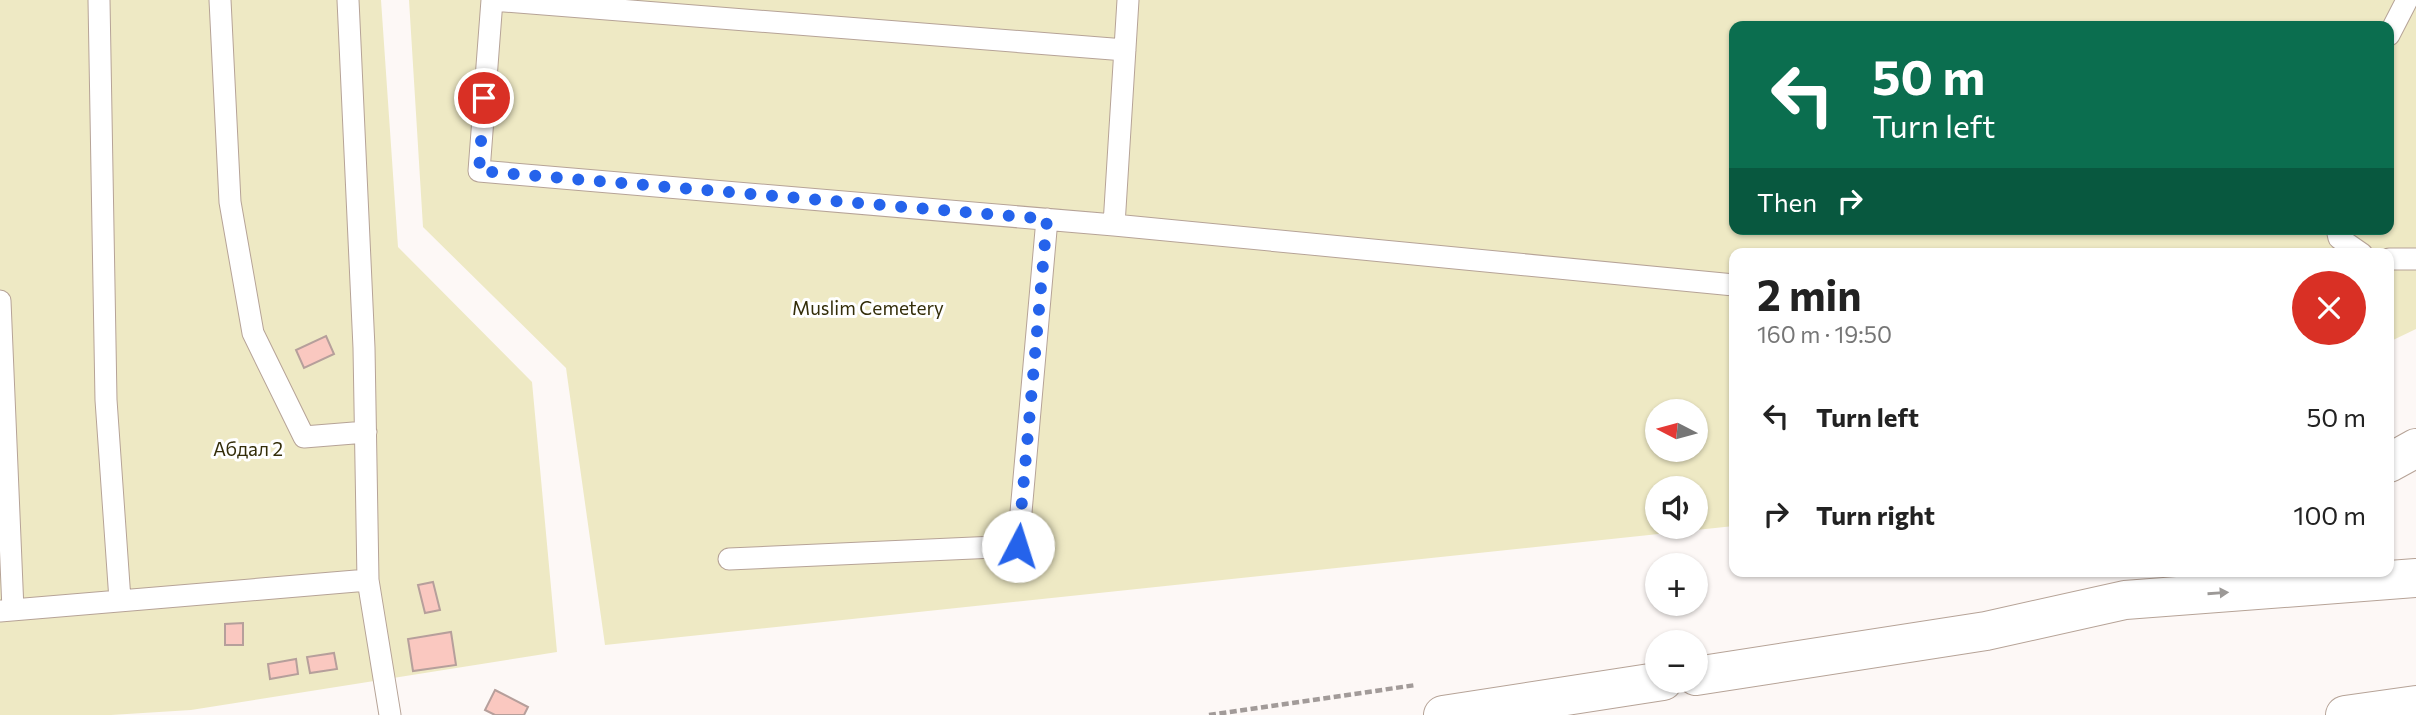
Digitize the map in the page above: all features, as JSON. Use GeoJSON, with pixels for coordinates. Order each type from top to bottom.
{"type":"FeatureCollection","features":[{"type":"Feature","properties":{"kind":"main road"},"geometry":{"type":"LineString","coordinates":[[2394,460],[2416,448]]}},
{"type":"Feature","properties":{"kind":"main road"},"geometry":{"type":"LineString","coordinates":[[2125,600],[2173,577]]}},
{"type":"Feature","properties":{"kind":"main road"},"geometry":{"type":"LineString","coordinates":[[1708,674],[1986,631],[2125,600],[2416,578]]}},
{"type":"Feature","properties":{"kind":"main road"},"geometry":{"type":"LineString","coordinates":[[1443,715],[1645,684]]}},
{"type":"Feature","properties":{"kind":"main road"},"geometry":{"type":"LineString","coordinates":[[2345,715],[2416,705]]}},
{"type":"Feature","properties":{"kind":"lane"},"geometry":{"type":"LineString","coordinates":[[99,0],[106,400],[120,600]]}},
{"type":"Feature","properties":{"kind":"lane"},"geometry":{"type":"LineString","coordinates":[[220,0],[230,202],[253,332],[304,437],[366,432]]}},
{"type":"Feature","properties":{"kind":"lane"},"geometry":{"type":"LineString","coordinates":[[348,0],[365,348],[368,580],[390,715]]}},
{"type":"Feature","properties":{"kind":"lane"},"geometry":{"type":"LineString","coordinates":[[1125,50],[492,0],[479,171],[1114,225],[1729,285]]}},
{"type":"Feature","properties":{"kind":"lane"},"geometry":{"type":"LineString","coordinates":[[1114,225],[1128,0]]}},
{"type":"Feature","properties":{"kind":"lane"},"geometry":{"type":"LineString","coordinates":[[2394,25],[2407,0]]}},
{"type":"Feature","properties":{"kind":"lane"},"geometry":{"type":"LineString","coordinates":[[729,559],[1018,546],[1047,219]]}},
{"type":"Feature","properties":{"kind":"lane"},"geometry":{"type":"LineString","coordinates":[[2338,235],[2353,248]]}},
{"type":"Feature","properties":{"kind":"lane"},"geometry":{"type":"LineString","coordinates":[[2394,258],[2416,259]]}},
{"type":"Feature","properties":{"kind":"lane"},"geometry":{"type":"LineString","coordinates":[[0,301],[7,610],[368,580]]}},
{"type":"Feature","properties":{"kind":"green space","name":"Абдал 2"},"geometry":{"type":"Polygon","coordinates":[[[0,0],[381,0],[398,247],[532,382],[557,652],[191,710],[111,715],[0,715],[0,0]]]}},
{"type":"Feature","properties":{"kind":"green space","name":"Muslim Cemetery"},"geometry":{"type":"Polygon","coordinates":[[[409,0],[2416,0],[2416,329],[2394,340],[2394,248],[1729,248],[1729,527],[1708,529],[1708,476],[1645,476],[1645,535],[605,645],[566,368],[423,227],[409,0]]]}},
{"type":"Feature","properties":{"kind":"building"},"geometry":{"type":"Polygon","coordinates":[[[326,336],[334,354],[304,368],[296,350],[326,336]]]}},
{"type":"Feature","properties":{"kind":"building"},"geometry":{"type":"Polygon","coordinates":[[[433,582],[440,610],[425,613],[418,585],[433,582]]]}},
{"type":"Feature","properties":{"kind":"building"},"geometry":{"type":"Polygon","coordinates":[[[243,623],[243,645],[225,645],[225,624],[243,623]]]}},
{"type":"Feature","properties":{"kind":"building"},"geometry":{"type":"Polygon","coordinates":[[[451,632],[456,665],[413,671],[408,639],[451,632]]]}},
{"type":"Feature","properties":{"kind":"building"},"geometry":{"type":"Polygon","coordinates":[[[334,653],[337,669],[310,673],[307,657],[334,653]]]}},
{"type":"Feature","properties":{"kind":"building"},"geometry":{"type":"Polygon","coordinates":[[[296,659],[298,674],[270,679],[268,664],[296,659]]]}},
{"type":"Feature","properties":{"kind":"building"},"geometry":{"type":"Polygon","coordinates":[[[495,690],[528,707],[524,715],[495,715],[485,710],[495,690]]]}},
{"type":"Feature","properties":{"kind":"route"},"geometry":{"type":"LineString","coordinates":[[484,98],[479,171],[1047,219],[1018,546]]}}]}
